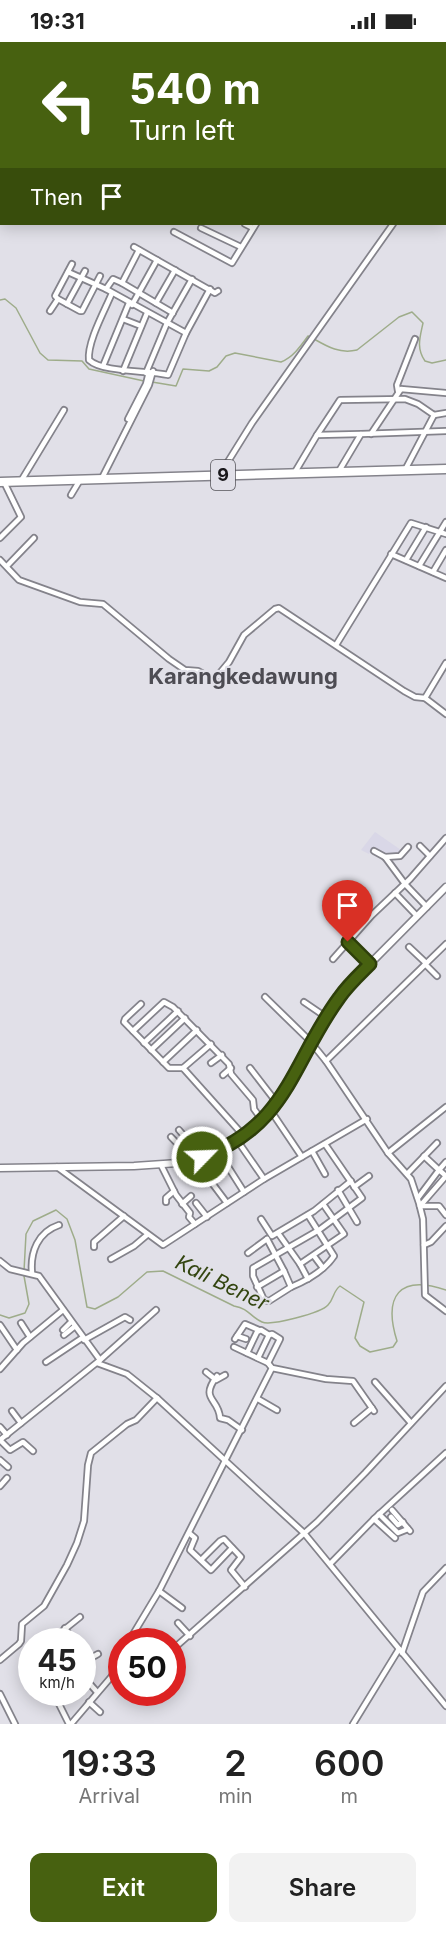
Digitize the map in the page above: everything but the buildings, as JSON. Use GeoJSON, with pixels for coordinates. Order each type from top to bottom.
{"type":"FeatureCollection","features":[{"type":"Feature","properties":{"kind":"highway","name":"9"},"geometry":{"type":"LineString","coordinates":[[2,482],[446,469]]}},
{"type":"Feature","properties":{"kind":"main road"},"geometry":{"type":"LineString","coordinates":[[0,1168],[161,1164],[193,1160],[218,1151],[240,1138],[262,1120],[277,1103],[326,1017],[349,985],[446,887]]}},
{"type":"Feature","properties":{"kind":"street"},"geometry":{"type":"LineString","coordinates":[[219,476],[252,423],[392,225]]}},
{"type":"Feature","properties":{"kind":"street"},"geometry":{"type":"LineString","coordinates":[[174,232],[232,263],[254,226]]}},
{"type":"Feature","properties":{"kind":"street"},"geometry":{"type":"LineString","coordinates":[[201,228],[241,247]]}},
{"type":"Feature","properties":{"kind":"street"},"geometry":{"type":"LineString","coordinates":[[122,284],[137,249],[215,293],[218,291]]}},
{"type":"Feature","properties":{"kind":"street"},"geometry":{"type":"LineString","coordinates":[[104,366],[123,319],[157,260]]}},
{"type":"Feature","properties":{"kind":"street"},"geometry":{"type":"LineString","coordinates":[[72,264],[56,294],[58,299],[82,311],[100,276]]}},
{"type":"Feature","properties":{"kind":"street"},"geometry":{"type":"LineString","coordinates":[[156,303],[175,270]]}},
{"type":"Feature","properties":{"kind":"street"},"geometry":{"type":"LineString","coordinates":[[67,304],[85,271]]}},
{"type":"Feature","properties":{"kind":"street"},"geometry":{"type":"LineString","coordinates":[[68,272],[106,289],[186,333]]}},
{"type":"Feature","properties":{"kind":"street"},"geometry":{"type":"LineString","coordinates":[[106,289],[113,279],[173,313]]}},
{"type":"Feature","properties":{"kind":"street"},"geometry":{"type":"LineString","coordinates":[[101,478],[148,382],[149,372],[167,323],[192,279]]}},
{"type":"Feature","properties":{"kind":"street"},"geometry":{"type":"LineString","coordinates":[[112,293],[88,354],[91,362],[123,371],[170,374],[186,333],[210,289]]}},
{"type":"Feature","properties":{"kind":"street"},"geometry":{"type":"LineString","coordinates":[[50,311],[58,299]]}},
{"type":"Feature","properties":{"kind":"street"},"geometry":{"type":"LineString","coordinates":[[123,371],[147,312]]}},
{"type":"Feature","properties":{"kind":"street"},"geometry":{"type":"LineString","coordinates":[[123,319],[141,326]]}},
{"type":"Feature","properties":{"kind":"street"},"geometry":{"type":"LineString","coordinates":[[398,391],[397,385],[415,339]]}},
{"type":"Feature","properties":{"kind":"street"},"geometry":{"type":"LineString","coordinates":[[371,434],[392,399],[402,388],[446,393]]}},
{"type":"Feature","properties":{"kind":"street"},"geometry":{"type":"LineString","coordinates":[[296,472],[340,400],[411,400],[434,415],[446,413]]}},
{"type":"Feature","properties":{"kind":"street"},"geometry":{"type":"LineString","coordinates":[[21,481],[64,410]]}},
{"type":"Feature","properties":{"kind":"street"},"geometry":{"type":"LineString","coordinates":[[405,470],[434,415]]}},
{"type":"Feature","properties":{"kind":"street"},"geometry":{"type":"LineString","coordinates":[[317,435],[446,431]]}},
{"type":"Feature","properties":{"kind":"street"},"geometry":{"type":"LineString","coordinates":[[339,471],[361,434]]}},
{"type":"Feature","properties":{"kind":"street"},"geometry":{"type":"LineString","coordinates":[[70,495],[81,479]]}},
{"type":"Feature","properties":{"kind":"street"},"geometry":{"type":"LineString","coordinates":[[0,537],[21,517],[2,482]]}},
{"type":"Feature","properties":{"kind":"street"},"geometry":{"type":"LineString","coordinates":[[419,566],[446,522]]}},
{"type":"Feature","properties":{"kind":"street"},"geometry":{"type":"LineString","coordinates":[[336,645],[411,523],[446,534]]}},
{"type":"Feature","properties":{"kind":"street"},"geometry":{"type":"LineString","coordinates":[[406,560],[426,527]]}},
{"type":"Feature","properties":{"kind":"street"},"geometry":{"type":"LineString","coordinates":[[7,566],[34,538]]}},
{"type":"Feature","properties":{"kind":"street"},"geometry":{"type":"LineString","coordinates":[[433,572],[446,550]]}},
{"type":"Feature","properties":{"kind":"street"},"geometry":{"type":"LineString","coordinates":[[391,554],[446,578]]}},
{"type":"Feature","properties":{"kind":"street"},"geometry":{"type":"LineString","coordinates":[[0,560],[19,580],[80,602],[103,604],[168,659],[185,670],[198,671],[214,680],[229,662],[244,635],[276,608],[282,609],[404,691],[425,698],[446,714]]}},
{"type":"Feature","properties":{"kind":"street"},"geometry":{"type":"LineString","coordinates":[[425,698],[446,663]]}},
{"type":"Feature","properties":{"kind":"street"},"geometry":{"type":"LineString","coordinates":[[333,959],[446,838]]}},
{"type":"Feature","properties":{"kind":"street"},"geometry":{"type":"LineString","coordinates":[[420,846],[430,856]]}},
{"type":"Feature","properties":{"kind":"street"},"geometry":{"type":"LineString","coordinates":[[385,857],[400,856],[408,847]]}},
{"type":"Feature","properties":{"kind":"street"},"geometry":{"type":"LineString","coordinates":[[374,851],[385,857],[405,884],[427,907]]}},
{"type":"Feature","properties":{"kind":"street"},"geometry":{"type":"LineString","coordinates":[[395,893],[417,916]]}},
{"type":"Feature","properties":{"kind":"street"},"geometry":{"type":"LineString","coordinates":[[348,942],[370,964]]}},
{"type":"Feature","properties":{"kind":"street"},"geometry":{"type":"LineString","coordinates":[[326,1061],[446,944]]}},
{"type":"Feature","properties":{"kind":"street"},"geometry":{"type":"LineString","coordinates":[[409,947],[437,976]]}},
{"type":"Feature","properties":{"kind":"street"},"geometry":{"type":"LineString","coordinates":[[265,997],[312,1043],[367,1119],[388,1153],[407,1174],[420,1206],[424,1245],[423,1279],[426,1296],[446,1311]]}},
{"type":"Feature","properties":{"kind":"street"},"geometry":{"type":"LineString","coordinates":[[133,1031],[164,1002],[178,1011],[222,1055],[231,1068],[231,1074],[253,1100],[254,1109],[262,1120]]}},
{"type":"Feature","properties":{"kind":"street"},"geometry":{"type":"LineString","coordinates":[[304,1002],[326,1017]]}},
{"type":"Feature","properties":{"kind":"street"},"geometry":{"type":"LineString","coordinates":[[374,1002],[381,1008]]}},
{"type":"Feature","properties":{"kind":"street"},"geometry":{"type":"LineString","coordinates":[[141,1004],[124,1020],[169,1068],[183,1068],[210,1044]]}},
{"type":"Feature","properties":{"kind":"street"},"geometry":{"type":"LineString","coordinates":[[144,1043],[178,1011]]}},
{"type":"Feature","properties":{"kind":"street"},"geometry":{"type":"LineString","coordinates":[[151,1050],[185,1018]]}},
{"type":"Feature","properties":{"kind":"street"},"geometry":{"type":"LineString","coordinates":[[163,1062],[197,1030]]}},
{"type":"Feature","properties":{"kind":"street"},"geometry":{"type":"LineString","coordinates":[[211,1064],[222,1055]]}},
{"type":"Feature","properties":{"kind":"street"},"geometry":{"type":"LineString","coordinates":[[183,1068],[240,1138],[264,1179]]}},
{"type":"Feature","properties":{"kind":"street"},"geometry":{"type":"LineString","coordinates":[[223,1075],[231,1068]]}},
{"type":"Feature","properties":{"kind":"street"},"geometry":{"type":"LineString","coordinates":[[250,1068],[277,1103]]}},
{"type":"Feature","properties":{"kind":"street"},"geometry":{"type":"LineString","coordinates":[[388,1153],[446,1107]]}},
{"type":"Feature","properties":{"kind":"street"},"geometry":{"type":"LineString","coordinates":[[270,1111],[302,1157]]}},
{"type":"Feature","properties":{"kind":"street"},"geometry":{"type":"LineString","coordinates":[[57,1167],[163,1245],[264,1179],[367,1119]]}},
{"type":"Feature","properties":{"kind":"street"},"geometry":{"type":"LineString","coordinates":[[179,1130],[202,1157]]}},
{"type":"Feature","properties":{"kind":"street"},"geometry":{"type":"LineString","coordinates":[[171,1137],[193,1160]]}},
{"type":"Feature","properties":{"kind":"street"},"geometry":{"type":"LineString","coordinates":[[407,1174],[437,1143]]}},
{"type":"Feature","properties":{"kind":"street"},"geometry":{"type":"LineString","coordinates":[[308,1215],[319,1230],[334,1256],[308,1279],[267,1301],[263,1299],[252,1269],[319,1230],[348,1208],[364,1201],[325,1144]]}},
{"type":"Feature","properties":{"kind":"street"},"geometry":{"type":"LineString","coordinates":[[218,1151],[244,1192]]}},
{"type":"Feature","properties":{"kind":"street"},"geometry":{"type":"LineString","coordinates":[[312,1151],[325,1174]]}},
{"type":"Feature","properties":{"kind":"street"},"geometry":{"type":"LineString","coordinates":[[420,1206],[446,1176],[424,1156]]}},
{"type":"Feature","properties":{"kind":"street"},"geometry":{"type":"LineString","coordinates":[[418,1198],[446,1162]]}},
{"type":"Feature","properties":{"kind":"street"},"geometry":{"type":"LineString","coordinates":[[161,1164],[174,1191],[195,1224]]}},
{"type":"Feature","properties":{"kind":"street"},"geometry":{"type":"LineString","coordinates":[[354,1187],[369,1176]]}},
{"type":"Feature","properties":{"kind":"street"},"geometry":{"type":"LineString","coordinates":[[209,1179],[227,1203]]}},
{"type":"Feature","properties":{"kind":"street"},"geometry":{"type":"LineString","coordinates":[[248,1253],[269,1237],[308,1215],[351,1181]]}},
{"type":"Feature","properties":{"kind":"street"},"geometry":{"type":"LineString","coordinates":[[338,1190],[357,1222]]}},
{"type":"Feature","properties":{"kind":"street"},"geometry":{"type":"LineString","coordinates":[[166,1202],[166,1198],[174,1191]]}},
{"type":"Feature","properties":{"kind":"street"},"geometry":{"type":"LineString","coordinates":[[182,1204],[191,1196]]}},
{"type":"Feature","properties":{"kind":"street"},"geometry":{"type":"LineString","coordinates":[[196,1203],[207,1217]]}},
{"type":"Feature","properties":{"kind":"street"},"geometry":{"type":"LineString","coordinates":[[300,1264],[344,1234],[323,1203]]}},
{"type":"Feature","properties":{"kind":"street"},"geometry":{"type":"LineString","coordinates":[[420,1206],[436,1205],[446,1215]]}},
{"type":"Feature","properties":{"kind":"street"},"geometry":{"type":"LineString","coordinates":[[94,1247],[94,1242],[124,1216]]}},
{"type":"Feature","properties":{"kind":"street"},"geometry":{"type":"LineString","coordinates":[[261,1219],[291,1287]]}},
{"type":"Feature","properties":{"kind":"street"},"geometry":{"type":"LineString","coordinates":[[31,1273],[35,1246],[45,1233],[59,1225]]}},
{"type":"Feature","properties":{"kind":"street"},"geometry":{"type":"LineString","coordinates":[[424,1245],[431,1242],[446,1226]]}},
{"type":"Feature","properties":{"kind":"street"},"geometry":{"type":"LineString","coordinates":[[278,1233],[308,1279]]}},
{"type":"Feature","properties":{"kind":"street"},"geometry":{"type":"LineString","coordinates":[[111,1259],[130,1249],[147,1235]]}},
{"type":"Feature","properties":{"kind":"street"},"geometry":{"type":"LineString","coordinates":[[314,1256],[323,1268]]}},
{"type":"Feature","properties":{"kind":"street"},"geometry":{"type":"LineString","coordinates":[[1,1264],[41,1278],[99,1361],[127,1374],[158,1398],[304,1533],[446,1706]]}},
{"type":"Feature","properties":{"kind":"street"},"geometry":{"type":"LineString","coordinates":[[257,1287],[284,1271]]}},
{"type":"Feature","properties":{"kind":"street"},"geometry":{"type":"LineString","coordinates":[[0,1369],[30,1337],[63,1310]]}},
{"type":"Feature","properties":{"kind":"street"},"geometry":{"type":"LineString","coordinates":[[33,1451],[23,1442],[10,1450],[0,1440],[99,1361],[156,1310]]}},
{"type":"Feature","properties":{"kind":"street"},"geometry":{"type":"LineString","coordinates":[[46,1362],[125,1317],[130,1320]]}},
{"type":"Feature","properties":{"kind":"street"},"geometry":{"type":"LineString","coordinates":[[21,1323],[30,1337]]}},
{"type":"Feature","properties":{"kind":"street"},"geometry":{"type":"LineString","coordinates":[[63,1333],[73,1324]]}},
{"type":"Feature","properties":{"kind":"street"},"geometry":{"type":"LineString","coordinates":[[137,1628],[159,1591],[258,1398],[280,1339],[245,1324],[236,1337],[246,1340]]}},
{"type":"Feature","properties":{"kind":"street"},"geometry":{"type":"LineString","coordinates":[[0,1325],[17,1350]]}},
{"type":"Feature","properties":{"kind":"street"},"geometry":{"type":"LineString","coordinates":[[247,1353],[259,1330]]}},
{"type":"Feature","properties":{"kind":"street"},"geometry":{"type":"LineString","coordinates":[[258,1358],[269,1335]]}},
{"type":"Feature","properties":{"kind":"street"},"geometry":{"type":"LineString","coordinates":[[234,1347],[270,1366],[326,1379],[353,1381],[373,1410],[354,1423]]}},
{"type":"Feature","properties":{"kind":"street"},"geometry":{"type":"LineString","coordinates":[[206,1372],[220,1380],[225,1375]]}},
{"type":"Feature","properties":{"kind":"street"},"geometry":{"type":"LineString","coordinates":[[216,1378],[209,1386],[208,1394],[220,1412],[220,1417],[242,1430]]}},
{"type":"Feature","properties":{"kind":"street"},"geometry":{"type":"LineString","coordinates":[[375,1382],[411,1423]]}},
{"type":"Feature","properties":{"kind":"street"},"geometry":{"type":"LineString","coordinates":[[186,1639],[304,1533],[365,1473],[446,1386]]}},
{"type":"Feature","properties":{"kind":"street"},"geometry":{"type":"LineString","coordinates":[[0,1660],[19,1644],[22,1624],[45,1606],[67,1565],[84,1521],[91,1453],[127,1424],[136,1420],[158,1398]]}},
{"type":"Feature","properties":{"kind":"street"},"geometry":{"type":"LineString","coordinates":[[258,1398],[278,1410]]}},
{"type":"Feature","properties":{"kind":"street"},"geometry":{"type":"LineString","coordinates":[[175,1414],[180,1409]]}},
{"type":"Feature","properties":{"kind":"street"},"geometry":{"type":"LineString","coordinates":[[12,1411],[21,1423]]}},
{"type":"Feature","properties":{"kind":"street"},"geometry":{"type":"LineString","coordinates":[[0,1427],[7,1435]]}},
{"type":"Feature","properties":{"kind":"street"},"geometry":{"type":"LineString","coordinates":[[330,1564],[379,1514],[446,1453]]}},
{"type":"Feature","properties":{"kind":"street"},"geometry":{"type":"LineString","coordinates":[[0,1460],[8,1467]]}},
{"type":"Feature","properties":{"kind":"street"},"geometry":{"type":"LineString","coordinates":[[0,1486],[7,1478]]}},
{"type":"Feature","properties":{"kind":"street"},"geometry":{"type":"LineString","coordinates":[[379,1514],[398,1533],[409,1530],[392,1510]]}},
{"type":"Feature","properties":{"kind":"street"},"geometry":{"type":"LineString","coordinates":[[391,1517],[398,1525],[403,1522]]}},
{"type":"Feature","properties":{"kind":"street"},"geometry":{"type":"LineString","coordinates":[[374,1519],[395,1538]]}},
{"type":"Feature","properties":{"kind":"street"},"geometry":{"type":"LineString","coordinates":[[189,1533],[195,1538],[190,1550],[211,1570],[232,1548]]}},
{"type":"Feature","properties":{"kind":"street"},"geometry":{"type":"LineString","coordinates":[[201,1560],[221,1539],[226,1540],[241,1557],[231,1571],[245,1587]]}},
{"type":"Feature","properties":{"kind":"street"},"geometry":{"type":"LineString","coordinates":[[353,1724],[400,1651],[423,1592],[446,1568]]}},
{"type":"Feature","properties":{"kind":"street"},"geometry":{"type":"LineString","coordinates":[[159,1591],[182,1608]]}},
{"type":"Feature","properties":{"kind":"street"},"geometry":{"type":"LineString","coordinates":[[65,1628],[81,1617]]}},
{"type":"Feature","properties":{"kind":"street"},"geometry":{"type":"LineString","coordinates":[[178,1623],[190,1636]]}},
{"type":"Feature","properties":{"kind":"street"},"geometry":{"type":"LineString","coordinates":[[97,1692],[108,1680]]}},
{"type":"Feature","properties":{"kind":"street"},"geometry":{"type":"LineString","coordinates":[[0,1694],[15,1724]]}},
{"type":"Feature","properties":{"kind":"street"},"geometry":{"type":"LineString","coordinates":[[60,1706],[70,1724],[86,1706]]}},
{"type":"Feature","properties":{"kind":"street"},"geometry":{"type":"LineString","coordinates":[[93,1706],[100,1712]]}},
{"type":"Feature","properties":{"kind":"shaded area"},"geometry":{"type":"Polygon","coordinates":[[[375,832],[401,850],[396,855],[381,854],[372,849],[369,854],[361,850],[375,832]]]}},
{"type":"Feature","properties":{"kind":"waterway"},"geometry":{"type":"LineString","coordinates":[[0,300],[5,299],[16,308],[40,353],[48,360],[82,361],[89,369],[144,381]]}},
{"type":"Feature","properties":{"kind":"waterway"},"geometry":{"type":"LineString","coordinates":[[314,339],[340,350],[357,350],[399,317],[412,312],[423,323],[420,347],[425,361],[432,363],[446,360]]}},
{"type":"Feature","properties":{"kind":"waterway"},"geometry":{"type":"LineString","coordinates":[[152,382],[176,386],[183,369],[209,371],[217,367],[226,356],[235,353],[281,362],[293,354],[308,336],[310,337]]}},
{"type":"Feature","properties":{"kind":"waterway","name":"Kali Bener"},"geometry":{"type":"LineString","coordinates":[[24,1271],[26,1234],[33,1221],[56,1210],[67,1219],[75,1240],[87,1307],[95,1309],[118,1297],[147,1272],[163,1271],[267,1323],[306,1315],[324,1308],[330,1303],[340,1286],[364,1302],[355,1338],[360,1346],[370,1352],[393,1347],[397,1341],[392,1312],[394,1301],[406,1287],[417,1285],[446,1290]]}},
{"type":"Feature","properties":{"kind":"waterway","name":"Kali Bener"},"geometry":{"type":"LineString","coordinates":[[0,1315],[9,1318],[25,1313],[29,1304],[24,1276]]}},
{"type":"Feature","properties":{"kind":"district","name":"Karangkedawung"},"geometry":{"type":"Point","coordinates":[243,676]}},
{"type":"Feature","properties":{"kind":"route"},"geometry":{"type":"LineString","coordinates":[[202,1157],[225,1148],[243,1136],[262,1120],[286,1091],[324,1020],[349,985],[370,964],[348,942]]}}]}
